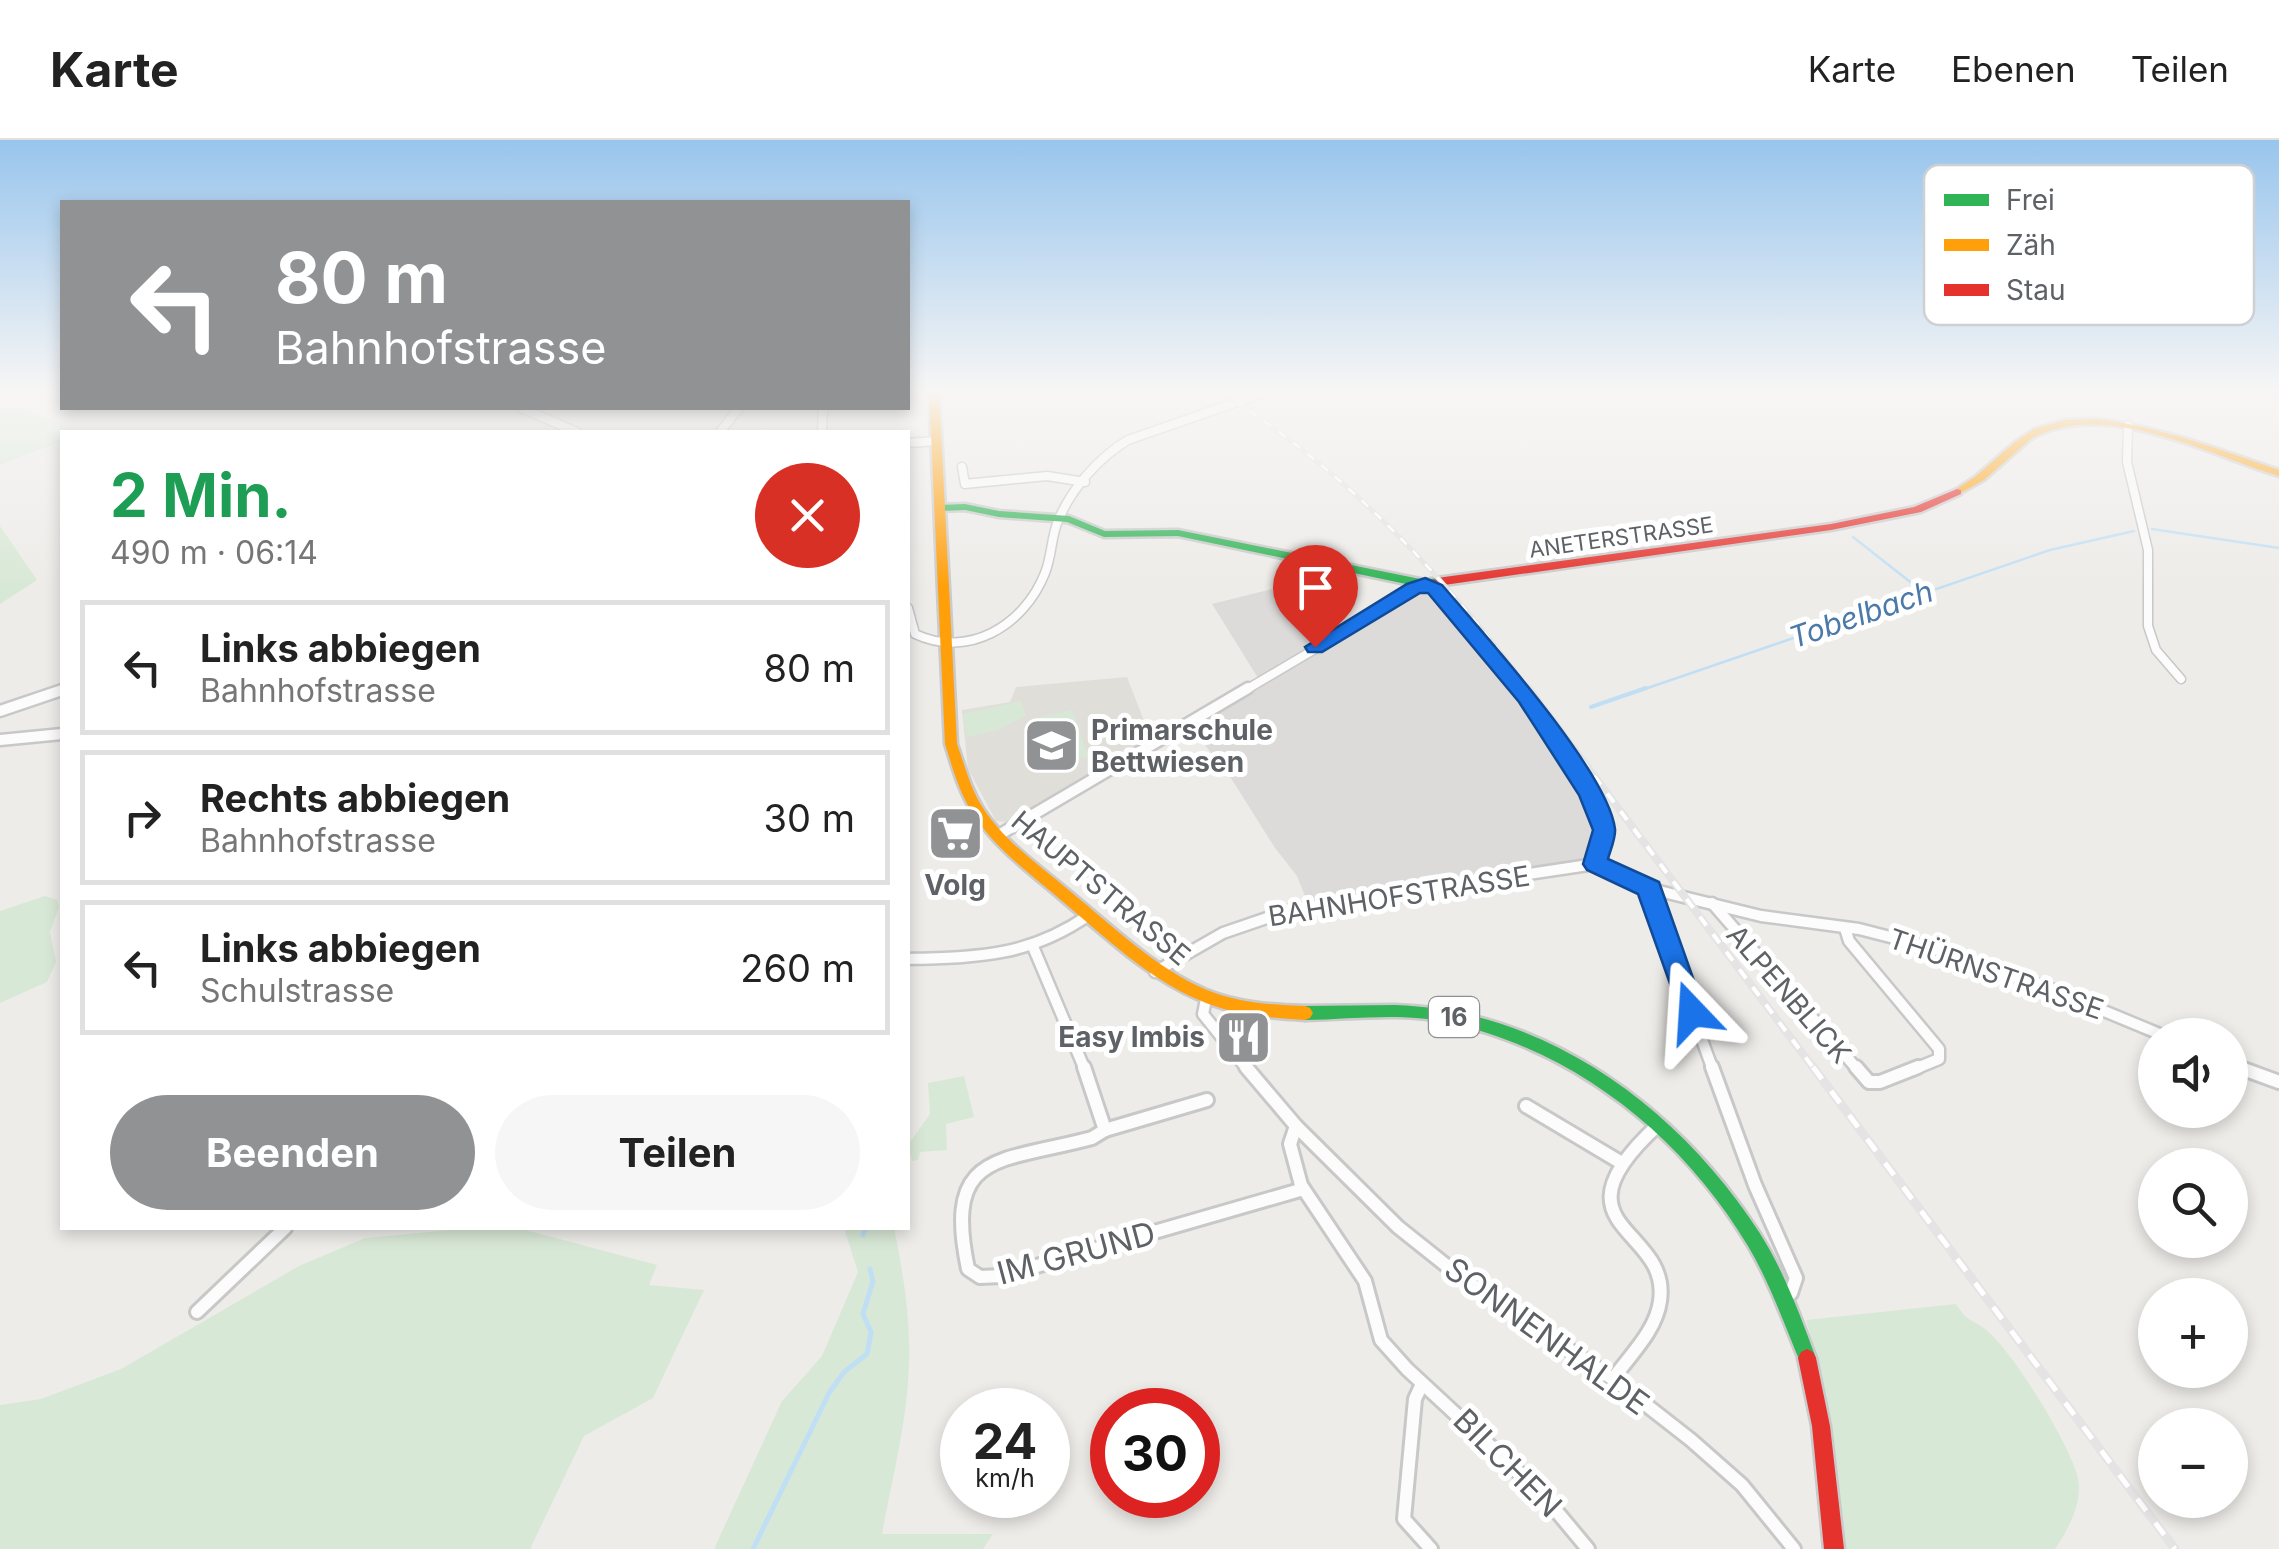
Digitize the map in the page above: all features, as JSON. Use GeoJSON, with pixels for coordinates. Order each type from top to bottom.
{"type":"FeatureCollection","features":[{"type":"Feature","properties":{"kind":"street","name":"HAUPTSTRASSE"},"geometry":{"type":"LineString","coordinates":[[938,457],[951,744],[969,796],[997,836],[1155,972],[1206,999],[1260,1012],[1392,1010],[1472,1021],[1539,1044],[1614,1086],[1658,1125],[1726,1202],[1759,1248],[1784,1294],[1806,1352],[1818,1401],[1834,1549]]}},
{"type":"Feature","properties":{"kind":"street"},"geometry":{"type":"LineString","coordinates":[[910,615],[915,634],[930,644],[961,645],[996,632],[1036,590],[1046,571],[1058,518],[1108,457]]}},
{"type":"Feature","properties":{"kind":"street","name":"ANETERSTRASSE"},"geometry":{"type":"LineString","coordinates":[[940,508],[965,507],[1058,518],[1104,534],[1178,533],[1425,584],[1881,519],[1917,510],[1968,488],[2007,457]]}},
{"type":"Feature","properties":{"kind":"street"},"geometry":{"type":"LineString","coordinates":[[2129,457],[2130,481],[2148,550],[2148,626],[2156,650],[2182,680]]}},
{"type":"Feature","properties":{"kind":"street","name":"ANETERSTRASSE"},"geometry":{"type":"LineString","coordinates":[[2230,457],[2279,472]]}},
{"type":"Feature","properties":{"kind":"street"},"geometry":{"type":"LineString","coordinates":[[962,467],[965,484],[1048,476],[1085,482]]}},
{"type":"Feature","properties":{"kind":"street"},"geometry":{"type":"LineString","coordinates":[[997,836],[1425,584],[1435,589],[1508,674],[1590,792],[1604,830],[1595,864],[1650,889],[1650,898],[1771,1223],[1796,1278],[1791,1293],[1784,1294]]}},
{"type":"Feature","properties":{"kind":"street"},"geometry":{"type":"LineString","coordinates":[[0,711],[60,691]]}},
{"type":"Feature","properties":{"kind":"street"},"geometry":{"type":"LineString","coordinates":[[0,740],[60,734]]}},
{"type":"Feature","properties":{"kind":"street","name":"BAHNHOFSTRASSE"},"geometry":{"type":"LineString","coordinates":[[1155,972],[1223,933],[1290,910],[1595,864]]}},
{"type":"Feature","properties":{"kind":"street","name":"THÜRNSTRASSE"},"geometry":{"type":"LineString","coordinates":[[1650,889],[1691,894],[1763,916],[1844,928],[1956,955],[2138,1024]]}},
{"type":"Feature","properties":{"kind":"street","name":"ALPENBLICK"},"geometry":{"type":"LineString","coordinates":[[1712,903],[1869,1082],[1880,1082],[1939,1059],[1940,1048],[1849,941],[1844,928]]}},
{"type":"Feature","properties":{"kind":"street"},"geometry":{"type":"LineString","coordinates":[[910,959],[1034,949],[1056,940],[1089,915]]}},
{"type":"Feature","properties":{"kind":"street"},"geometry":{"type":"LineString","coordinates":[[1034,949],[1075,1040],[1106,1130]]}},
{"type":"Feature","properties":{"kind":"street","name":"SONNENHALDE"},"geometry":{"type":"LineString","coordinates":[[1206,999],[1204,1014],[1208,1023],[1296,1126],[1413,1239],[1462,1278],[1613,1379],[1728,1471],[1794,1549]]}},
{"type":"Feature","properties":{"kind":"street"},"geometry":{"type":"LineString","coordinates":[[2248,1071],[2279,1082]]}},
{"type":"Feature","properties":{"kind":"street","name":"IM GRUND"},"geometry":{"type":"LineString","coordinates":[[1207,1100],[1106,1130],[1092,1138],[981,1168],[964,1189],[962,1242],[968,1269],[980,1277],[1002,1276],[1300,1190]]}},
{"type":"Feature","properties":{"kind":"street"},"geometry":{"type":"LineString","coordinates":[[1526,1106],[1620,1162]]}},
{"type":"Feature","properties":{"kind":"street"},"geometry":{"type":"LineString","coordinates":[[1613,1379],[1653,1321],[1662,1291],[1645,1252],[1617,1224],[1612,1189],[1620,1162],[1658,1125]]}},
{"type":"Feature","properties":{"kind":"street"},"geometry":{"type":"LineString","coordinates":[[1296,1126],[1292,1135],[1293,1164],[1300,1190],[1366,1282],[1380,1339],[1422,1384],[1412,1426],[1404,1520],[1432,1549]]}},
{"type":"Feature","properties":{"kind":"street"},"geometry":{"type":"LineString","coordinates":[[196,1312],[283,1230]]}},
{"type":"Feature","properties":{"kind":"street","name":"BILCHEN"},"geometry":{"type":"LineString","coordinates":[[1422,1384],[1500,1452],[1588,1549]]}},
{"type":"Feature","properties":{"kind":"shaded area"},"geometry":{"type":"Polygon","coordinates":[[[1296,583],[1331,633],[1258,678],[1212,604],[1296,583]]]}},
{"type":"Feature","properties":{"kind":"shaded area"},"geometry":{"type":"Polygon","coordinates":[[[1425,584],[1435,589],[1540,716],[1603,823],[1595,864],[1309,906],[1297,876],[1229,775],[1187,723],[1425,584]]]}},
{"type":"Feature","properties":{"kind":"shaded area","name":"Primarschule Bettwiesen"},"geometry":{"type":"Polygon","coordinates":[[[1127,677],[1151,739],[1008,822],[996,821],[968,769],[962,710],[1010,702],[1016,687],[1127,677]]]}},
{"type":"Feature","properties":{"kind":"green space"},"geometry":{"type":"Polygon","coordinates":[[[0,457],[21,457],[0,465],[0,457]]]}},
{"type":"Feature","properties":{"kind":"green space"},"geometry":{"type":"Polygon","coordinates":[[[0,526],[37,580],[0,604],[0,526]]]}},
{"type":"Feature","properties":{"kind":"green space"},"geometry":{"type":"Polygon","coordinates":[[[1021,701],[1026,716],[997,730],[967,737],[963,714],[1021,701]]]}},
{"type":"Feature","properties":{"kind":"green space"},"geometry":{"type":"Polygon","coordinates":[[[1072,710],[1088,757],[1055,764],[1040,717],[1072,710]]]}},
{"type":"Feature","properties":{"kind":"green space"},"geometry":{"type":"Polygon","coordinates":[[[45,896],[57,900],[59,907],[50,932],[56,962],[47,982],[0,1003],[0,911],[45,896]]]}},
{"type":"Feature","properties":{"kind":"green space"},"geometry":{"type":"Polygon","coordinates":[[[964,1076],[974,1117],[946,1124],[947,1150],[920,1152],[918,1160],[912,1161],[910,1142],[930,1114],[928,1083],[964,1076]]]}},
{"type":"Feature","properties":{"kind":"green space"},"geometry":{"type":"Polygon","coordinates":[[[451,1230],[526,1230],[657,1265],[649,1285],[704,1290],[653,1398],[584,1436],[530,1549],[0,1549],[0,1405],[41,1399],[121,1369],[299,1266],[365,1238],[451,1230]]]}},
{"type":"Feature","properties":{"kind":"green space"},"geometry":{"type":"Polygon","coordinates":[[[845,1230],[894,1230],[906,1296],[908,1387],[882,1534],[993,1534],[983,1549],[714,1549],[782,1401],[822,1356],[858,1272],[845,1230]]]}},
{"type":"Feature","properties":{"kind":"green space"},"geometry":{"type":"Polygon","coordinates":[[[1956,1304],[2009,1355],[2055,1427],[2079,1485],[2072,1519],[2055,1549],[1845,1549],[1826,1405],[1806,1320],[1956,1304]]]}},
{"type":"Feature","properties":{"kind":"waterway"},"geometry":{"type":"LineString","coordinates":[[2152,529],[2279,548]]}},
{"type":"Feature","properties":{"kind":"waterway","name":"Tobelbach"},"geometry":{"type":"LineString","coordinates":[[1639,691],[2050,550],[2134,531]]}},
{"type":"Feature","properties":{"kind":"waterway"},"geometry":{"type":"LineString","coordinates":[[1853,537],[1923,592]]}},
{"type":"Feature","properties":{"kind":"waterway","name":"Tobelbach"},"geometry":{"type":"LineString","coordinates":[[1591,707],[1646,688]]}},
{"type":"Feature","properties":{"kind":"waterway","name":"Tobelbach"},"geometry":{"type":"LineString","coordinates":[[863,1235],[865,1230]]}},
{"type":"Feature","properties":{"kind":"waterway","name":"Tobelbach"},"geometry":{"type":"LineString","coordinates":[[753,1549],[829,1393],[844,1372],[867,1354],[871,1332],[863,1314],[873,1281],[870,1269]]}},
{"type":"Feature","properties":{"kind":"railway"},"geometry":{"type":"LineString","coordinates":[[1311,457],[1426,565],[1530,691]]}},
{"type":"Feature","properties":{"kind":"railway"},"geometry":{"type":"LineString","coordinates":[[1528,688],[1815,1070]]}},
{"type":"Feature","properties":{"kind":"railway"},"geometry":{"type":"LineString","coordinates":[[1813,1067],[2175,1549]]}},
{"type":"Feature","properties":{"kind":"traffic: fast"},"geometry":{"type":"LineString","coordinates":[[940,508],[965,507],[999,514],[1069,519],[1104,534],[1178,533],[1425,584],[1437,582]]}},
{"type":"Feature","properties":{"kind":"traffic: fast"},"geometry":{"type":"LineString","coordinates":[[1305,1013],[1395,1011],[1449,1016],[1512,1034],[1571,1061],[1625,1096],[1674,1138],[1717,1187],[1754,1240],[1784,1298],[1807,1358]]}},
{"type":"Feature","properties":{"kind":"traffic: slow"},"geometry":{"type":"LineString","coordinates":[[937,457],[951,744],[978,812],[1031,867],[1129,949],[1179,983],[1235,1006],[1305,1013]]}},
{"type":"Feature","properties":{"kind":"traffic: slow"},"geometry":{"type":"LineString","coordinates":[[1957,492],[2004,457]]}},
{"type":"Feature","properties":{"kind":"traffic: slow"},"geometry":{"type":"LineString","coordinates":[[2231,457],[2279,473]]}},
{"type":"Feature","properties":{"kind":"traffic: jam"},"geometry":{"type":"LineString","coordinates":[[1437,582],[1831,527],[1917,510],[1957,492]]}},
{"type":"Feature","properties":{"kind":"traffic: jam"},"geometry":{"type":"LineString","coordinates":[[1807,1358],[1821,1426],[1834,1549]]}},
{"type":"Feature","properties":{"kind":"place","name":"Primarschule Bettwiesen"},"geometry":{"type":"Point","coordinates":[1052,746]}},
{"type":"Feature","properties":{"kind":"place","name":"Volg"},"geometry":{"type":"Point","coordinates":[955,834]}},
{"type":"Feature","properties":{"kind":"place","name":"Easy Imbis"},"geometry":{"type":"Point","coordinates":[1244,1037]}},
{"type":"Feature","properties":{"kind":"route"},"geometry":{"type":"LineString","coordinates":[[1315,647],[1414,589],[1425,584],[1435,589],[1526,697],[1590,792],[1604,830],[1595,864],[1650,889],[1692,1012]]}}]}
